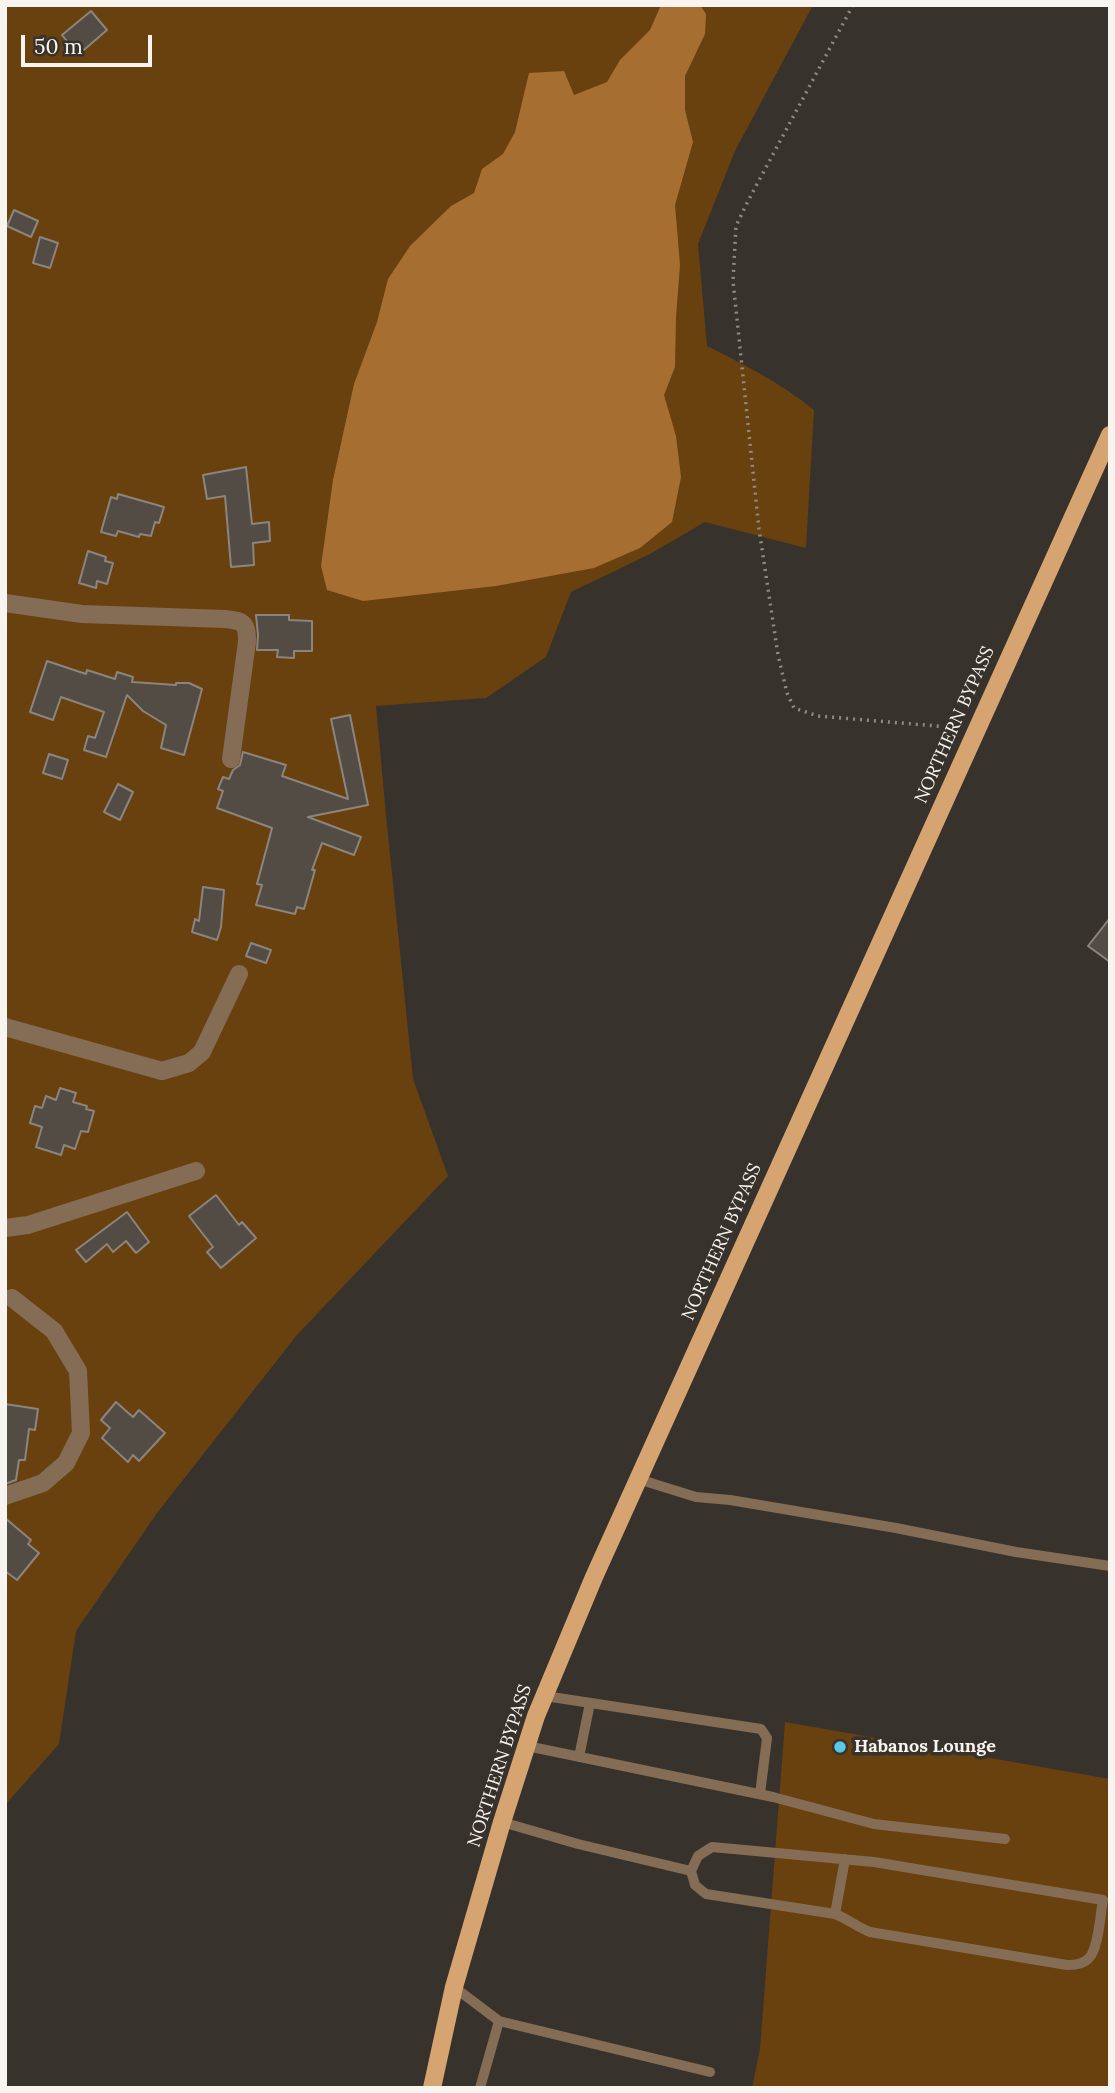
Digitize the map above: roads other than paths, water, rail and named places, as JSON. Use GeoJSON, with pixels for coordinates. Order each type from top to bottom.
{"type":"FeatureCollection","features":[{"type":"Feature","properties":{"kind":"main road","name":"NORTHERN BYPASS"},"geometry":{"type":"LineString","coordinates":[[432,2088],[454,1987],[502,1822],[545,1696],[594,1577],[1110,435]]}},
{"type":"Feature","properties":{"kind":"street"},"geometry":{"type":"LineString","coordinates":[[5,603],[82,614],[238,620],[247,629],[247,642],[231,759]]}},
{"type":"Feature","properties":{"kind":"street"},"geometry":{"type":"LineString","coordinates":[[5,1027],[162,1071],[189,1063],[202,1052],[239,974]]}},
{"type":"Feature","properties":{"kind":"street"},"geometry":{"type":"LineString","coordinates":[[5,1228],[28,1226],[196,1171]]}},
{"type":"Feature","properties":{"kind":"street"},"geometry":{"type":"LineString","coordinates":[[5,1496],[43,1483],[66,1463],[81,1433],[78,1371],[54,1331],[12,1298]]}},
{"type":"Feature","properties":{"kind":"lane"},"geometry":{"type":"LineString","coordinates":[[638,1479],[696,1497],[730,1500],[896,1528],[1016,1552],[1110,1566]]}},
{"type":"Feature","properties":{"kind":"lane"},"geometry":{"type":"LineString","coordinates":[[545,1696],[761,1729],[767,1738],[760,1794]]}},
{"type":"Feature","properties":{"kind":"lane"},"geometry":{"type":"LineString","coordinates":[[579,1757],[590,1703]]}},
{"type":"Feature","properties":{"kind":"lane"},"geometry":{"type":"LineString","coordinates":[[527,1746],[760,1794],[874,1824],[1005,1839]]}},
{"type":"Feature","properties":{"kind":"lane"},"geometry":{"type":"LineString","coordinates":[[502,1822],[578,1844],[691,1871]]}},
{"type":"Feature","properties":{"kind":"lane"},"geometry":{"type":"LineString","coordinates":[[712,1847],[901,1866],[1106,1901],[1094,1949],[1089,1958],[1080,1964],[1067,1965],[870,1932],[835,1914],[706,1894],[695,1885],[691,1871],[698,1856],[712,1847]]}},
{"type":"Feature","properties":{"kind":"lane"},"geometry":{"type":"LineString","coordinates":[[835,1914],[845,1859]]}},
{"type":"Feature","properties":{"kind":"lane"},"geometry":{"type":"LineString","coordinates":[[454,1987],[499,2021],[710,2072]]}},
{"type":"Feature","properties":{"kind":"lane"},"geometry":{"type":"LineString","coordinates":[[480,2088],[499,2021]]}},
{"type":"Feature","properties":{"kind":"place","name":"Habanos Lounge"},"geometry":{"type":"Point","coordinates":[840,1747]}}]}
